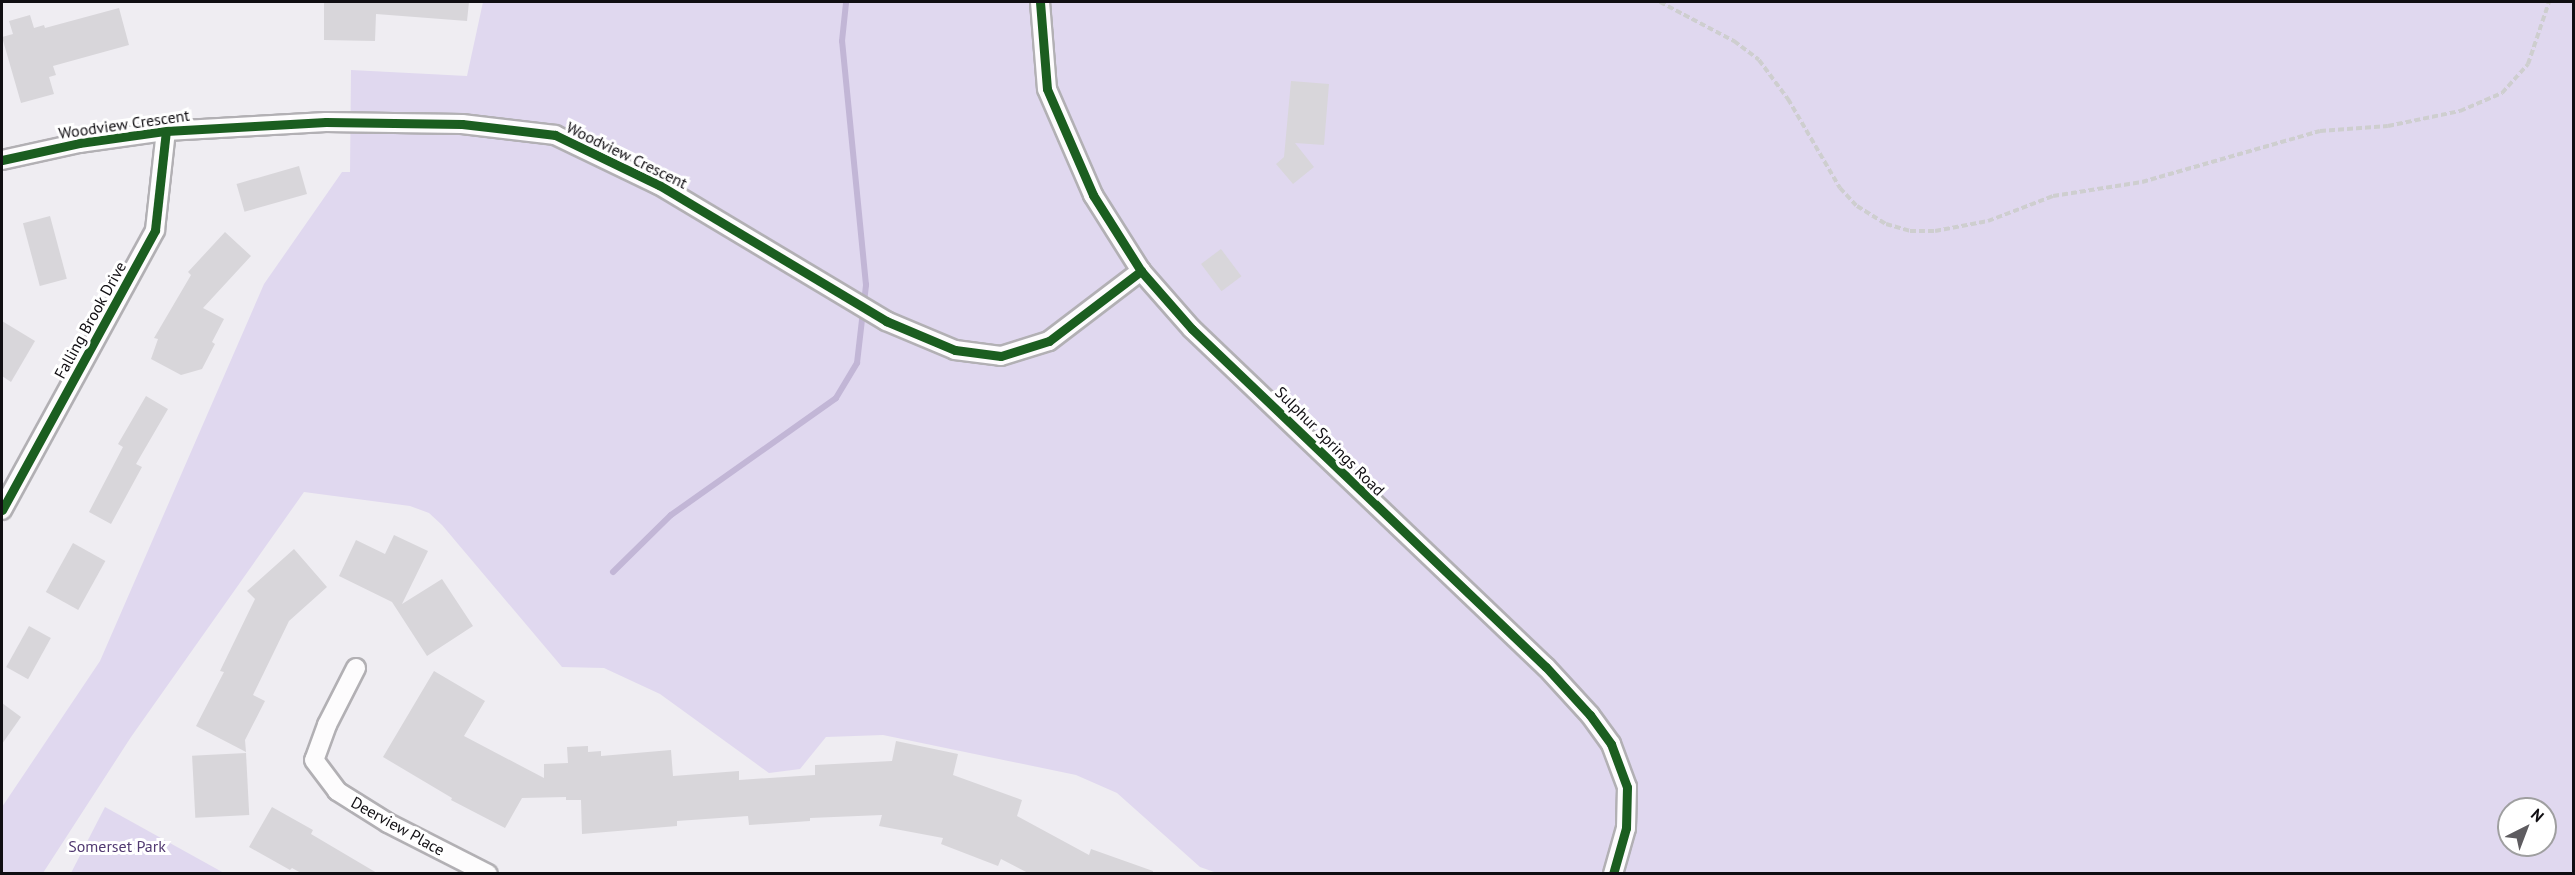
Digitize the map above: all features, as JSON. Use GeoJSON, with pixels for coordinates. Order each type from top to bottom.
{"type":"FeatureCollection","features":[{"type":"Feature","properties":{"kind":"street","name":"Sulphur Springs Road"},"geometry":{"type":"LineString","coordinates":[[1041,2],[1047,89],[1093,195],[1141,271],[1192,329],[1546,667],[1590,715],[1611,744],[1627,786],[1626,828],[1613,873]]}},
{"type":"Feature","properties":{"kind":"street","name":"Woodview Crescent"},"geometry":{"type":"LineString","coordinates":[[2,160],[79,143],[166,131],[326,122],[462,124],[555,135],[659,185],[886,321],[955,350],[1001,356],[1049,341],[1141,271]]}},
{"type":"Feature","properties":{"kind":"street","name":"Falling Brook Drive"},"geometry":{"type":"LineString","coordinates":[[2,510],[155,230],[166,131]]}},
{"type":"Feature","properties":{"kind":"street","name":"Deerview Place"},"geometry":{"type":"LineString","coordinates":[[356,668],[327,725],[314,760],[337,791],[388,823],[488,873]]}},
{"type":"Feature","properties":{"kind":"path"},"geometry":{"type":"LineString","coordinates":[[1660,2],[1734,41],[1759,60],[1788,99],[1840,188],[1857,206],[1886,224],[1910,231],[1935,231],[1988,221],[2053,196],[2142,182],[2320,131],[2388,126],[2460,111],[2502,93],[2528,64],[2549,2]]}},
{"type":"Feature","properties":{"kind":"green space"},"geometry":{"type":"Polygon","coordinates":[[[483,2],[2573,2],[2573,873],[1217,873],[1200,867],[1117,793],[1076,775],[883,735],[826,737],[800,769],[769,773],[660,694],[604,668],[562,667],[442,525],[429,513],[410,506],[304,492],[131,737],[43,873],[2,874],[2,807],[100,661],[264,284],[342,172],[350,172],[351,70],[467,76],[483,2]]]}},
{"type":"Feature","properties":{"kind":"green space","name":"Somerset Park"},"geometry":{"type":"Polygon","coordinates":[[[105,807],[224,873],[71,873],[105,807]]]}},
{"type":"Feature","properties":{"kind":"building"},"geometry":{"type":"Polygon","coordinates":[[[324,2],[469,2],[467,21],[376,14],[375,41],[324,40],[324,2]]]}},
{"type":"Feature","properties":{"kind":"building"},"geometry":{"type":"Polygon","coordinates":[[[119,8],[129,45],[53,66],[56,75],[49,77],[54,94],[21,103],[2,37],[13,34],[9,21],[30,15],[34,28],[44,25],[45,28],[119,8]]]}},
{"type":"Feature","properties":{"kind":"building"},"geometry":{"type":"Polygon","coordinates":[[[1291,81],[1329,84],[1324,145],[1295,143],[1314,167],[1293,184],[1276,164],[1284,157],[1291,81]]]}},
{"type":"Feature","properties":{"kind":"building"},"geometry":{"type":"Polygon","coordinates":[[[299,166],[307,194],[245,212],[237,184],[299,166]]]}},
{"type":"Feature","properties":{"kind":"building"},"geometry":{"type":"Polygon","coordinates":[[[50,216],[67,279],[40,286],[23,223],[50,216]]]}},
{"type":"Feature","properties":{"kind":"building"},"geometry":{"type":"Polygon","coordinates":[[[225,232],[251,256],[203,308],[224,319],[212,342],[215,344],[202,369],[181,375],[151,359],[158,339],[154,338],[191,275],[188,272],[225,232]]]}},
{"type":"Feature","properties":{"kind":"building"},"geometry":{"type":"Polygon","coordinates":[[[1221,249],[1241,276],[1221,291],[1201,264],[1221,249]]]}},
{"type":"Feature","properties":{"kind":"building"},"geometry":{"type":"Polygon","coordinates":[[[2,321],[35,341],[11,382],[2,376],[2,321]]]}},
{"type":"Feature","properties":{"kind":"building"},"geometry":{"type":"Polygon","coordinates":[[[146,396],[168,409],[136,464],[142,467],[111,524],[89,512],[123,447],[118,444],[146,396]]]}},
{"type":"Feature","properties":{"kind":"building"},"geometry":{"type":"Polygon","coordinates":[[[394,535],[428,551],[402,604],[442,579],[473,626],[427,656],[392,602],[339,576],[356,540],[385,554],[394,535]]]}},
{"type":"Feature","properties":{"kind":"building"},"geometry":{"type":"Polygon","coordinates":[[[73,543],[105,561],[78,610],[46,592],[73,543]]]}},
{"type":"Feature","properties":{"kind":"building"},"geometry":{"type":"Polygon","coordinates":[[[294,549],[327,587],[289,621],[253,695],[265,701],[245,740],[246,752],[196,726],[224,672],[220,671],[255,599],[247,591],[294,549]]]}},
{"type":"Feature","properties":{"kind":"building"},"geometry":{"type":"Polygon","coordinates":[[[29,626],[51,638],[28,679],[6,667],[29,626]]]}},
{"type":"Feature","properties":{"kind":"building"},"geometry":{"type":"Polygon","coordinates":[[[434,671],[485,701],[464,736],[544,778],[544,764],[568,763],[567,747],[588,746],[588,752],[601,751],[601,756],[671,750],[673,776],[739,771],[739,780],[815,775],[815,765],[892,761],[896,741],[958,754],[953,775],[1022,800],[1017,816],[1089,855],[1091,849],[1153,871],[1153,873],[1028,873],[1001,859],[998,866],[941,844],[943,838],[879,826],[882,815],[810,818],[810,821],[749,825],[748,816],[677,821],[677,826],[582,834],[581,800],[566,800],[566,797],[522,798],[505,828],[451,800],[452,798],[383,757],[434,671]]]}},
{"type":"Feature","properties":{"kind":"building"},"geometry":{"type":"Polygon","coordinates":[[[2,703],[21,717],[2,744],[2,703]]]}},
{"type":"Feature","properties":{"kind":"building"},"geometry":{"type":"Polygon","coordinates":[[[246,753],[249,815],[195,818],[192,756],[246,753]]]}},
{"type":"Feature","properties":{"kind":"building"},"geometry":{"type":"Polygon","coordinates":[[[272,807],[313,830],[311,834],[377,873],[301,873],[292,868],[290,870],[249,847],[272,807]]]}},
{"type":"Feature","properties":{"kind":"waterway"},"geometry":{"type":"LineString","coordinates":[[613,572],[671,515],[836,398],[857,363],[866,285],[842,41],[846,2]]}},
{"type":"Feature","properties":{"kind":"cycle path"},"geometry":{"type":"LineString","coordinates":[[1040,2],[1047,89],[1093,195],[1141,271],[1192,329],[1546,667],[1590,715],[1611,744],[1627,787],[1626,828],[1613,874]]}},
{"type":"Feature","properties":{"kind":"cycle path"},"geometry":{"type":"LineString","coordinates":[[2,160],[79,143],[166,131],[326,122],[462,124],[555,135],[659,185],[886,321],[955,350],[1001,356],[1049,341],[1141,271]]}},
{"type":"Feature","properties":{"kind":"cycle path"},"geometry":{"type":"LineString","coordinates":[[2,510],[155,230],[166,131]]}}]}
